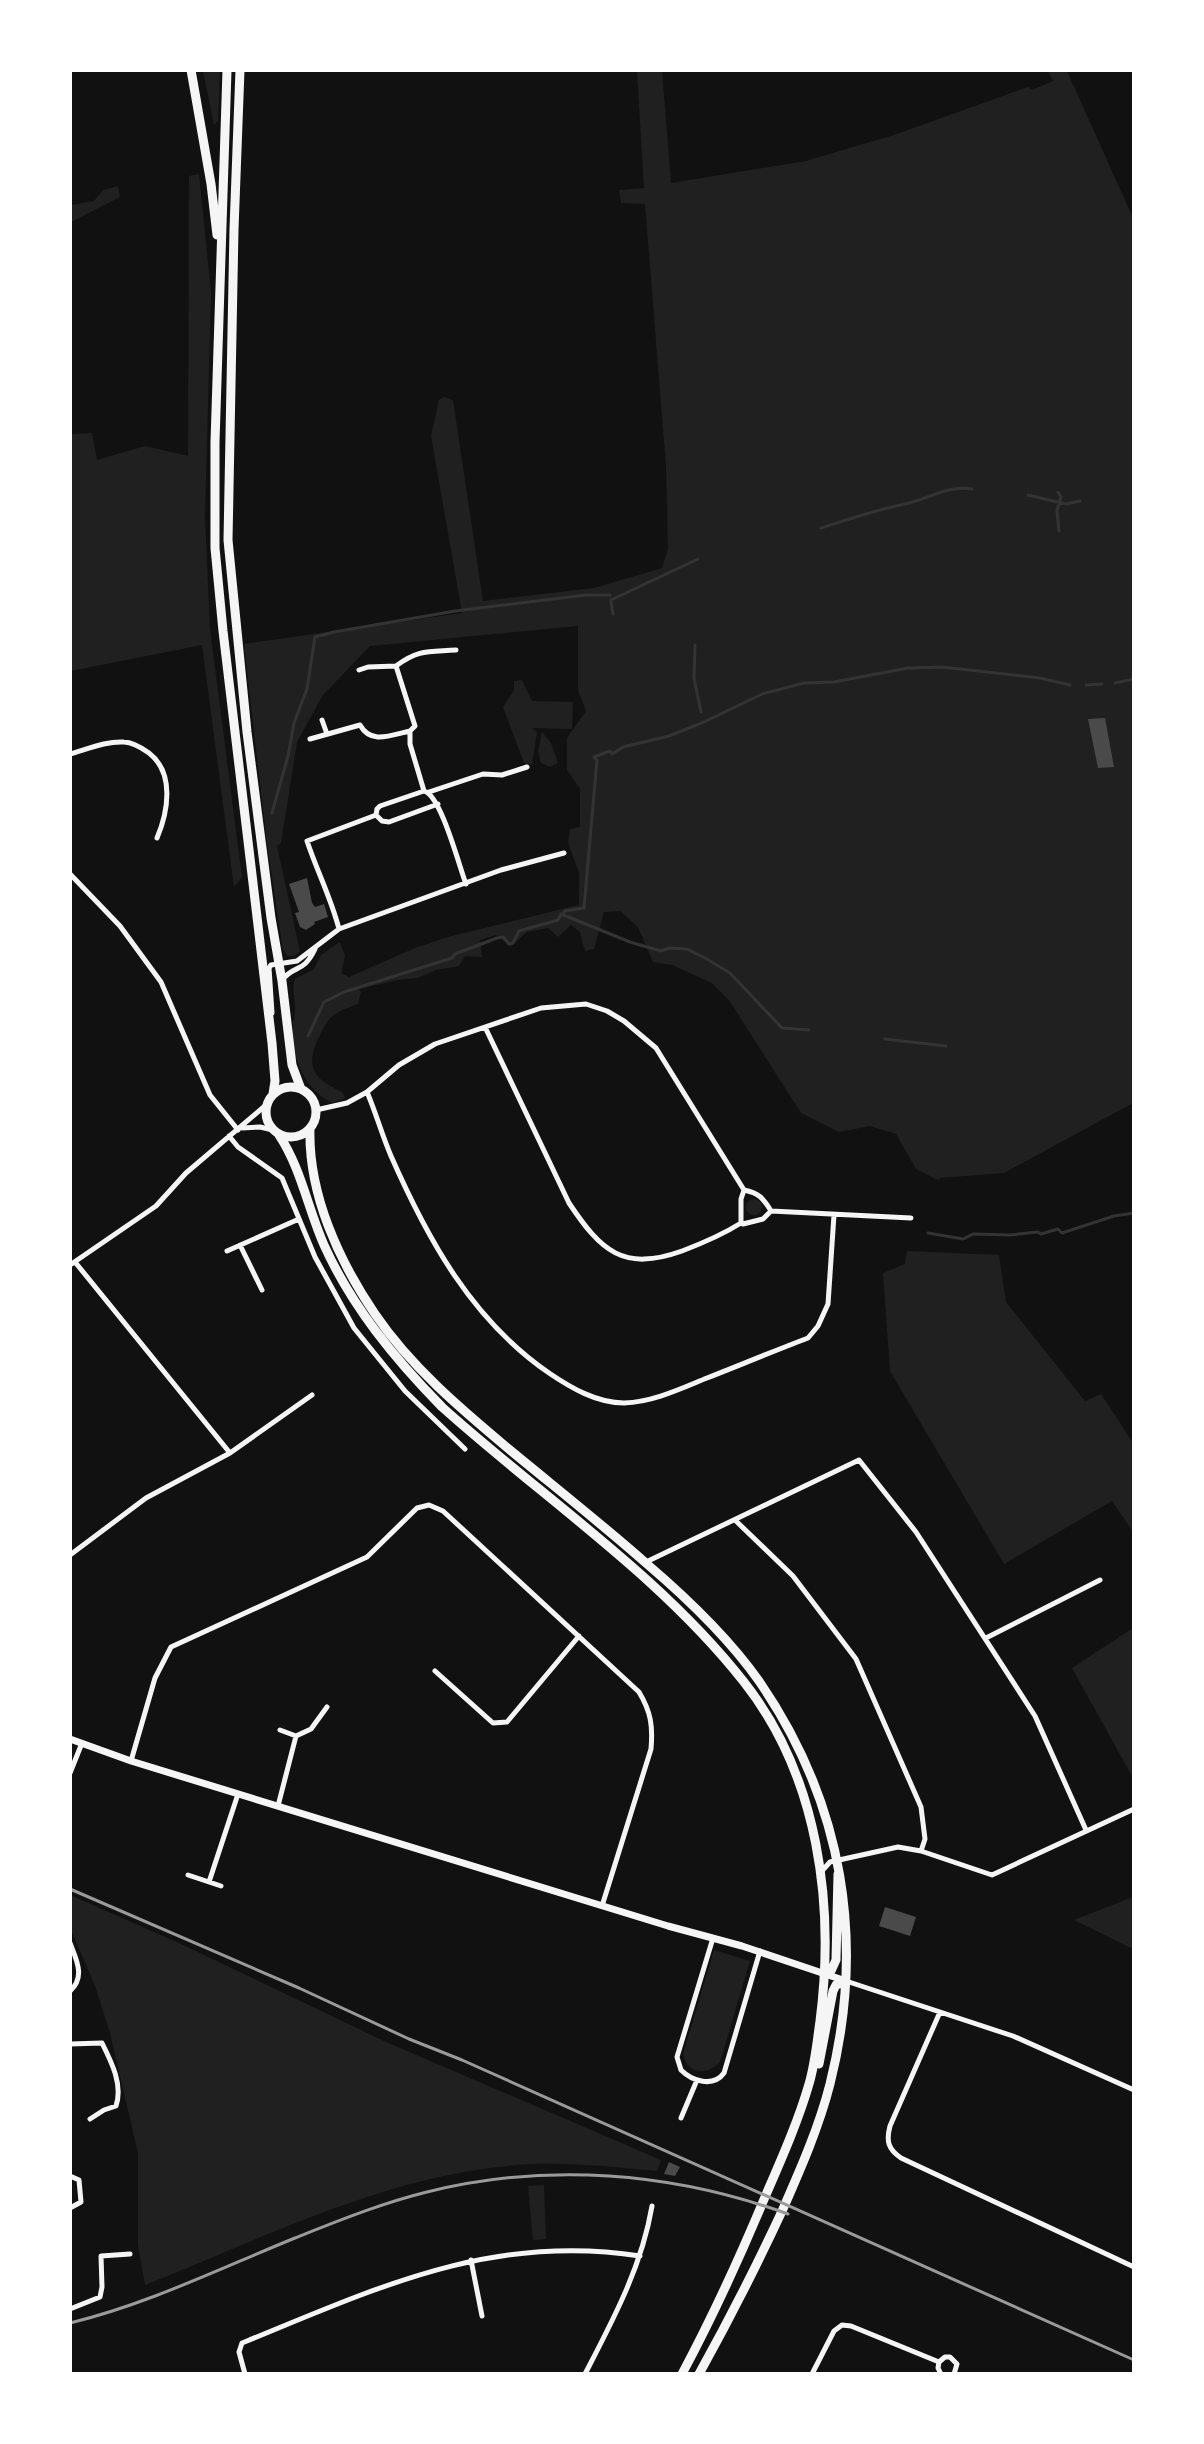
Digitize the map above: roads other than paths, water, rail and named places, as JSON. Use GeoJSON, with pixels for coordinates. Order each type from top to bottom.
{"type":"FeatureCollection","features":[{"type":"Feature","properties":{"kind":"highway"},"geometry":{"type":"LineString","coordinates":[[191,70],[211,184],[220,267]]}},
{"type":"Feature","properties":{"kind":"highway"},"geometry":{"type":"LineString","coordinates":[[227,70],[215,442],[215,548],[224,643],[270,1027],[274,1066],[273,1094]]}},
{"type":"Feature","properties":{"kind":"highway"},"geometry":{"type":"LineString","coordinates":[[240,70],[234,229],[228,540],[247,732],[292,1065],[301,1089]]}},
{"type":"Feature","properties":{"kind":"highway"},"geometry":{"type":"LineString","coordinates":[[699,2373],[758,2264],[798,2175],[830,2086],[837,2053],[848,1953],[846,1910],[839,1862],[814,1786],[778,1710],[758,1679],[728,1642],[694,1605],[646,1562],[464,1410],[420,1370],[386,1330],[363,1296],[343,1259],[324,1212],[309,1149],[310,1128],[316,1110],[309,1095],[301,1089],[283,1088],[273,1094],[266,1105],[266,1117],[292,1159],[325,1246],[343,1282],[375,1332],[442,1407],[654,1587],[699,1630],[745,1683],[776,1730],[790,1758],[813,1827],[825,1912],[825,1974],[810,2082]]}},
{"type":"Feature","properties":{"kind":"highway"},"geometry":{"type":"LineString","coordinates":[[276,1132],[294,1137],[310,1128]]}},
{"type":"Feature","properties":{"kind":"highway"},"geometry":{"type":"LineString","coordinates":[[825,1974],[834,1967],[836,1960],[836,1889],[839,1862]]}},
{"type":"Feature","properties":{"kind":"highway"},"geometry":{"type":"LineString","coordinates":[[681,2373],[709,2322],[778,2168],[818,2066],[833,1991],[836,1985],[846,1981]]}},
{"type":"Feature","properties":{"kind":"street"},"geometry":{"type":"LineString","coordinates":[[359,670],[368,667],[396,666],[409,656],[425,650],[456,650]]}},
{"type":"Feature","properties":{"kind":"street"},"geometry":{"type":"LineString","coordinates":[[310,740],[360,725],[369,736],[379,738],[410,731],[415,726],[396,666]]}},
{"type":"Feature","properties":{"kind":"street"},"geometry":{"type":"LineString","coordinates":[[322,720],[327,734]]}},
{"type":"Feature","properties":{"kind":"street"},"geometry":{"type":"LineString","coordinates":[[410,731],[410,744],[427,791],[438,804],[466,884]]}},
{"type":"Feature","properties":{"kind":"street"},"geometry":{"type":"LineString","coordinates":[[70,754],[109,742],[127,742],[142,747],[156,758],[165,777],[167,800],[165,819],[157,838]]}},
{"type":"Feature","properties":{"kind":"street"},"geometry":{"type":"LineString","coordinates":[[438,804],[389,822],[382,821],[376,815],[376,809],[380,806],[483,774],[502,775],[526,767]]}},
{"type":"Feature","properties":{"kind":"street"},"geometry":{"type":"LineString","coordinates":[[339,929],[327,886],[318,873],[307,841],[376,815]]}},
{"type":"Feature","properties":{"kind":"street"},"geometry":{"type":"LineString","coordinates":[[270,1027],[272,1005],[269,968],[271,965],[297,961],[316,944],[339,929],[501,870],[564,853]]}},
{"type":"Feature","properties":{"kind":"street"},"geometry":{"type":"LineString","coordinates":[[70,874],[120,927],[161,982],[210,1095],[239,1129]]}},
{"type":"Feature","properties":{"kind":"street"},"geometry":{"type":"LineString","coordinates":[[282,981],[291,972],[307,964],[316,944]]}},
{"type":"Feature","properties":{"kind":"street"},"geometry":{"type":"LineString","coordinates":[[316,1110],[347,1102],[367,1092],[416,1053],[435,1044],[553,1005],[586,1004],[607,1011],[624,1021],[656,1048],[667,1063],[744,1190],[740,1205],[741,1223]]}},
{"type":"Feature","properties":{"kind":"street"},"geometry":{"type":"LineString","coordinates":[[485,1027],[569,1203],[584,1225],[606,1248],[622,1257],[644,1261],[664,1257],[720,1236],[741,1223],[748,1224],[763,1219],[771,1211],[911,1218]]}},
{"type":"Feature","properties":{"kind":"street"},"geometry":{"type":"LineString","coordinates":[[367,1092],[390,1153],[420,1219],[447,1266],[479,1309],[528,1358],[581,1392],[602,1399],[622,1403],[643,1401],[671,1393],[808,1338],[818,1326],[828,1304],[834,1215]]}},
{"type":"Feature","properties":{"kind":"street"},"geometry":{"type":"LineString","coordinates":[[230,1453],[73,1264],[156,1206],[186,1173],[266,1105]]}},
{"type":"Feature","properties":{"kind":"street"},"geometry":{"type":"LineString","coordinates":[[239,1129],[260,1127],[276,1132]]}},
{"type":"Feature","properties":{"kind":"street"},"geometry":{"type":"LineString","coordinates":[[229,1136],[238,1147],[282,1178],[315,1257],[354,1328],[405,1391],[465,1449]]}},
{"type":"Feature","properties":{"kind":"street"},"geometry":{"type":"LineString","coordinates":[[744,1190],[757,1192],[764,1198],[771,1211]]}},
{"type":"Feature","properties":{"kind":"street"},"geometry":{"type":"LineString","coordinates":[[227,1251],[299,1219]]}},
{"type":"Feature","properties":{"kind":"street"},"geometry":{"type":"LineString","coordinates":[[240,1245],[262,1290]]}},
{"type":"Feature","properties":{"kind":"street"},"geometry":{"type":"LineString","coordinates":[[70,1555],[146,1498],[230,1453],[312,1395]]}},
{"type":"Feature","properties":{"kind":"street"},"geometry":{"type":"LineString","coordinates":[[646,1562],[736,1521],[859,1460],[916,1532],[1035,1716],[1086,1830]]}},
{"type":"Feature","properties":{"kind":"street"},"geometry":{"type":"LineString","coordinates":[[131,1761],[154,1678],[171,1647],[367,1557],[417,1508],[429,1505],[443,1511],[579,1636],[639,1692],[649,1709],[653,1728],[651,1749],[602,1906]]}},
{"type":"Feature","properties":{"kind":"street"},"geometry":{"type":"LineString","coordinates":[[736,1521],[794,1576],[856,1659],[921,1807],[925,1839],[921,1851]]}},
{"type":"Feature","properties":{"kind":"street"},"geometry":{"type":"LineString","coordinates":[[986,1638],[1100,1580]]}},
{"type":"Feature","properties":{"kind":"street"},"geometry":{"type":"LineString","coordinates":[[435,1671],[494,1722],[507,1722],[579,1636]]}},
{"type":"Feature","properties":{"kind":"street"},"geometry":{"type":"LineString","coordinates":[[280,1730],[296,1736],[311,1729],[327,1707]]}},
{"type":"Feature","properties":{"kind":"street"},"geometry":{"type":"LineString","coordinates":[[278,1806],[296,1736]]}},
{"type":"Feature","properties":{"kind":"street"},"geometry":{"type":"LineString","coordinates":[[71,1741],[602,1906],[760,1951],[1013,2036],[1134,2090]]}},
{"type":"Feature","properties":{"kind":"street"},"geometry":{"type":"LineString","coordinates":[[70,1773],[82,1743]]}},
{"type":"Feature","properties":{"kind":"street"},"geometry":{"type":"LineString","coordinates":[[209,1882],[238,1794]]}},
{"type":"Feature","properties":{"kind":"street"},"geometry":{"type":"LineString","coordinates":[[821,1872],[830,1862],[839,1862],[898,1847],[921,1851],[992,1875],[1134,1809]]}},
{"type":"Feature","properties":{"kind":"street"},"geometry":{"type":"LineString","coordinates":[[188,1875],[221,1886]]}},
{"type":"Feature","properties":{"kind":"street"},"geometry":{"type":"LineString","coordinates":[[713,1938],[677,2057],[681,2070],[696,2080],[716,2080],[724,2073],[760,1951]]}},
{"type":"Feature","properties":{"kind":"street"},"geometry":{"type":"LineString","coordinates":[[70,1942],[80,1971],[77,1985],[70,1990]]}},
{"type":"Feature","properties":{"kind":"street"},"geometry":{"type":"LineString","coordinates":[[940,2012],[890,2126],[887,2138],[891,2151],[901,2158],[1134,2267]]}},
{"type":"Feature","properties":{"kind":"street"},"geometry":{"type":"LineString","coordinates":[[70,2044],[102,2043],[112,2064],[119,2094],[116,2106],[90,2119]]}},
{"type":"Feature","properties":{"kind":"street"},"geometry":{"type":"LineString","coordinates":[[681,2118],[696,2080]]}},
{"type":"Feature","properties":{"kind":"street"},"geometry":{"type":"LineString","coordinates":[[70,2176],[79,2180],[81,2202],[70,2208]]}},
{"type":"Feature","properties":{"kind":"street"},"geometry":{"type":"LineString","coordinates":[[585,2373],[615,2316],[640,2256],[652,2206]]}},
{"type":"Feature","properties":{"kind":"street"},"geometry":{"type":"LineString","coordinates":[[245,2373],[238,2352],[242,2343],[381,2286],[471,2260],[528,2252],[605,2251],[640,2256]]}},
{"type":"Feature","properties":{"kind":"street"},"geometry":{"type":"LineString","coordinates":[[70,2309],[100,2297],[101,2256],[130,2254]]}},
{"type":"Feature","properties":{"kind":"street"},"geometry":{"type":"LineString","coordinates":[[471,2260],[482,2316]]}},
{"type":"Feature","properties":{"kind":"street"},"geometry":{"type":"LineString","coordinates":[[812,2373],[834,2331],[842,2325],[851,2326],[939,2362]]}},
{"type":"Feature","properties":{"kind":"street"},"geometry":{"type":"LineString","coordinates":[[942,2373],[938,2368],[939,2362],[945,2357],[953,2358],[957,2364],[954,2373]]}},
{"type":"Feature","properties":{"kind":"waterway"},"geometry":{"type":"LineString","coordinates":[[821,528],[946,491],[972,489]]}},
{"type":"Feature","properties":{"kind":"waterway"},"geometry":{"type":"LineString","coordinates":[[1058,492],[1061,497],[1057,511],[1059,531]]}},
{"type":"Feature","properties":{"kind":"waterway"},"geometry":{"type":"LineString","coordinates":[[1028,495],[1066,504],[1080,501]]}},
{"type":"Feature","properties":{"kind":"waterway"},"geometry":{"type":"LineString","coordinates":[[613,614],[611,600],[698,559]]}},
{"type":"Feature","properties":{"kind":"waterway"},"geometry":{"type":"LineString","coordinates":[[272,813],[288,756],[294,723],[307,689],[315,637],[455,611],[586,595],[610,595]]}},
{"type":"Feature","properties":{"kind":"waterway"},"geometry":{"type":"LineString","coordinates":[[695,645],[694,678],[701,712]]}},
{"type":"Feature","properties":{"kind":"waterway"},"geometry":{"type":"LineString","coordinates":[[563,914],[565,911],[584,908],[597,760],[594,757],[610,751],[612,754],[623,747],[669,736],[762,694],[804,683],[834,682],[908,668],[942,667],[1040,678],[1070,685]]}},
{"type":"Feature","properties":{"kind":"waterway"},"geometry":{"type":"LineString","coordinates":[[1115,683],[1134,679]]}},
{"type":"Feature","properties":{"kind":"waterway"},"geometry":{"type":"LineString","coordinates":[[1086,685],[1102,684]]}},
{"type":"Feature","properties":{"kind":"waterway"},"geometry":{"type":"LineString","coordinates":[[308,1036],[324,1002],[344,992],[452,958],[455,954],[497,938],[503,937],[509,944],[513,943],[519,931],[558,920],[561,914],[630,942],[661,951],[669,948],[687,949],[730,973],[782,1028],[809,1030]]}},
{"type":"Feature","properties":{"kind":"waterway"},"geometry":{"type":"LineString","coordinates":[[885,1039],[946,1046]]}},
{"type":"Feature","properties":{"kind":"waterway"},"geometry":{"type":"LineString","coordinates":[[928,1233],[963,1239],[973,1234],[1010,1235],[1038,1232],[1041,1234],[1058,1229],[1062,1233],[1114,1216],[1134,1213]]}},
{"type":"Feature","properties":{"kind":"railway"},"geometry":{"type":"LineString","coordinates":[[70,1889],[299,1988],[409,2039],[462,2060],[1134,2360]]}},
{"type":"Feature","properties":{"kind":"railway"},"geometry":{"type":"LineString","coordinates":[[70,2323],[156,2296],[295,2238],[377,2207],[410,2196],[472,2183],[518,2177],[609,2176],[700,2189],[788,2214]]}}]}
